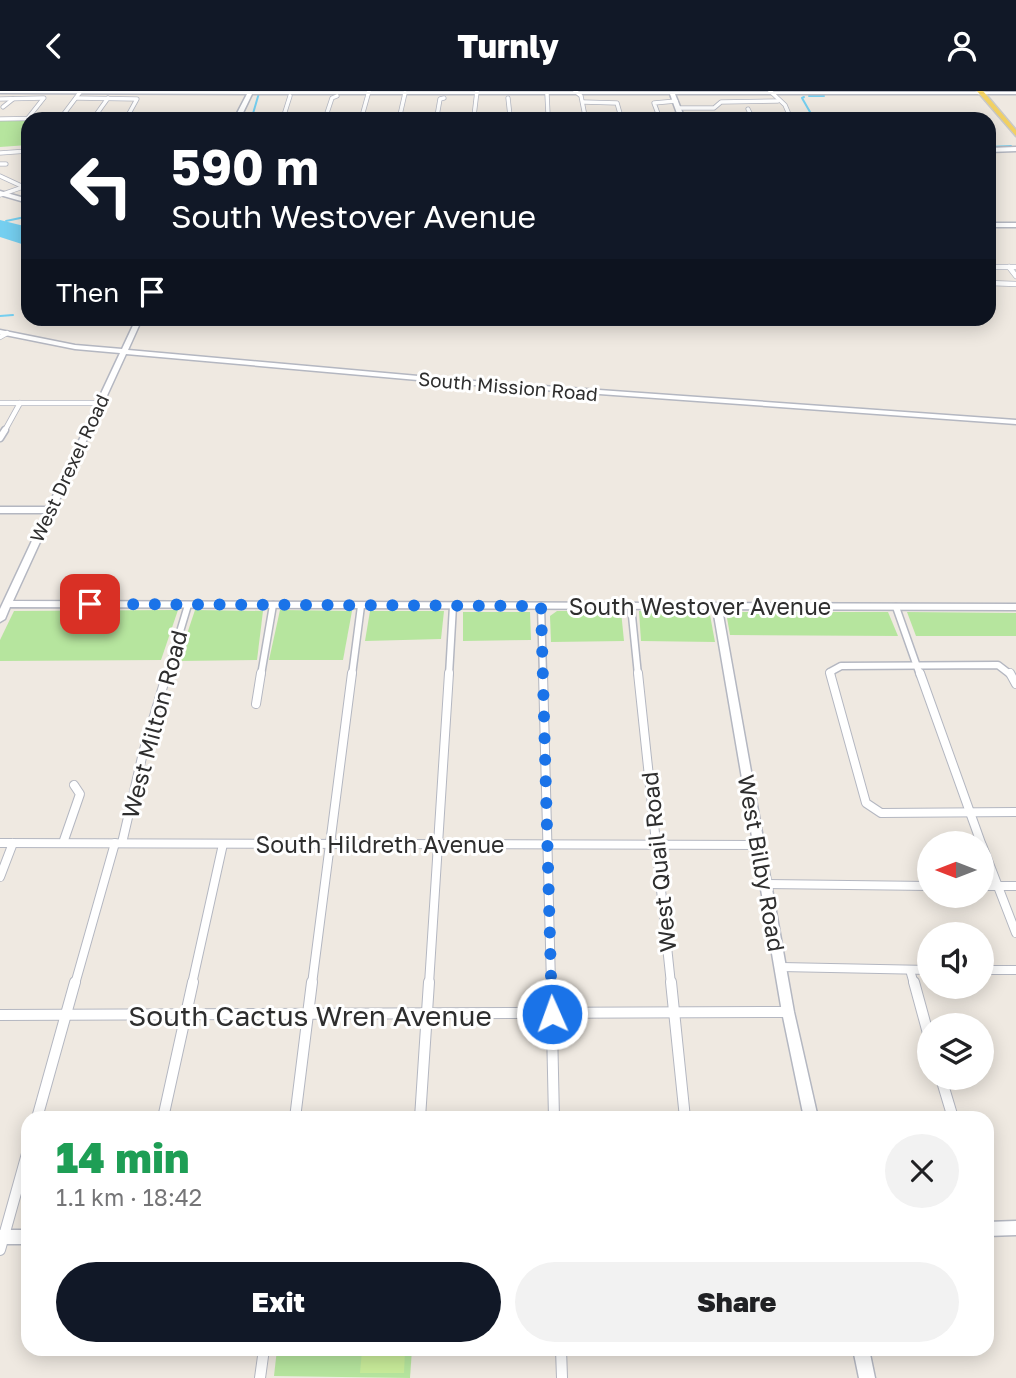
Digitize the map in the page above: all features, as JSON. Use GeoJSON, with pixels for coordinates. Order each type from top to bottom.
{"type":"FeatureCollection","features":[{"type":"Feature","properties":{"kind":"main road"},"geometry":{"type":"LineString","coordinates":[[240,112],[251,91]]}},
{"type":"Feature","properties":{"kind":"main road"},"geometry":{"type":"LineString","coordinates":[[412,91],[547,94],[576,92]]}},
{"type":"Feature","properties":{"kind":"main road"},"geometry":{"type":"LineString","coordinates":[[0,92],[1016,92]]}},
{"type":"Feature","properties":{"kind":"main road"},"geometry":{"type":"LineString","coordinates":[[672,92],[679,112]]}},
{"type":"Feature","properties":{"kind":"main road"},"geometry":{"type":"LineString","coordinates":[[985,92],[1016,134]]}},
{"type":"Feature","properties":{"kind":"main road"},"geometry":{"type":"LineString","coordinates":[[985,92],[1015,122]]}},
{"type":"Feature","properties":{"kind":"main road"},"geometry":{"type":"LineString","coordinates":[[1005,121],[1015,122]]}},
{"type":"Feature","properties":{"kind":"main road"},"geometry":{"type":"LineString","coordinates":[[996,150],[1016,149]]}},
{"type":"Feature","properties":{"kind":"main road"},"geometry":{"type":"LineString","coordinates":[[1,194],[21,199]]}},
{"type":"Feature","properties":{"kind":"main road"},"geometry":{"type":"LineString","coordinates":[[996,225],[1016,225]]}},
{"type":"Feature","properties":{"kind":"main road","name":"West Drexel Road"},"geometry":{"type":"LineString","coordinates":[[0,619],[136,326]]}},
{"type":"Feature","properties":{"kind":"main road","name":"South Mission Road"},"geometry":{"type":"LineString","coordinates":[[2,333],[51,343],[123,351],[541,389],[1016,422]]}},
{"type":"Feature","properties":{"kind":"main road","name":"South Westover Avenue"},"geometry":{"type":"LineString","coordinates":[[9,600],[188,605],[1016,607]]}},
{"type":"Feature","properties":{"kind":"main road","name":"West Bilby Road"},"geometry":{"type":"LineString","coordinates":[[717,607],[788,1012],[809,1111]]}},
{"type":"Feature","properties":{"kind":"main road"},"geometry":{"type":"LineString","coordinates":[[994,1229],[1016,1229]]}},
{"type":"Feature","properties":{"kind":"main road"},"geometry":{"type":"LineString","coordinates":[[1,1242],[21,1238]]}},
{"type":"Feature","properties":{"kind":"main road"},"geometry":{"type":"LineString","coordinates":[[862,1356],[867,1378]]}},
{"type":"Feature","properties":{"kind":"street"},"geometry":{"type":"LineString","coordinates":[[66,112],[81,91]]}},
{"type":"Feature","properties":{"kind":"street"},"geometry":{"type":"LineString","coordinates":[[363,112],[369,92]]}},
{"type":"Feature","properties":{"kind":"street"},"geometry":{"type":"LineString","coordinates":[[576,92],[583,101],[584,112]]}},
{"type":"Feature","properties":{"kind":"street"},"geometry":{"type":"LineString","coordinates":[[771,92],[785,105],[788,112]]}},
{"type":"Feature","properties":{"kind":"street"},"geometry":{"type":"LineString","coordinates":[[401,112],[405,93]]}},
{"type":"Feature","properties":{"kind":"street"},"geometry":{"type":"LineString","coordinates":[[474,112],[476,93]]}},
{"type":"Feature","properties":{"kind":"street"},"geometry":{"type":"LineString","coordinates":[[546,112],[547,94]]}},
{"type":"Feature","properties":{"kind":"street"},"geometry":{"type":"LineString","coordinates":[[284,112],[290,96]]}},
{"type":"Feature","properties":{"kind":"street"},"geometry":{"type":"LineString","coordinates":[[327,112],[332,97],[337,96]]}},
{"type":"Feature","properties":{"kind":"street"},"geometry":{"type":"LineString","coordinates":[[76,98],[138,99],[130,112]]}},
{"type":"Feature","properties":{"kind":"street"},"geometry":{"type":"LineString","coordinates":[[98,112],[108,98]]}},
{"type":"Feature","properties":{"kind":"street"},"geometry":{"type":"LineString","coordinates":[[438,112],[440,99],[444,98]]}},
{"type":"Feature","properties":{"kind":"street"},"geometry":{"type":"LineString","coordinates":[[508,98],[510,112]]}},
{"type":"Feature","properties":{"kind":"street"},"geometry":{"type":"LineString","coordinates":[[0,99],[43,99],[33,112]]}},
{"type":"Feature","properties":{"kind":"street"},"geometry":{"type":"LineString","coordinates":[[3,108],[13,99]]}},
{"type":"Feature","properties":{"kind":"street"},"geometry":{"type":"LineString","coordinates":[[583,101],[617,103],[620,112]]}},
{"type":"Feature","properties":{"kind":"street"},"geometry":{"type":"LineString","coordinates":[[657,112],[654,103],[676,101]]}},
{"type":"Feature","properties":{"kind":"street"},"geometry":{"type":"LineString","coordinates":[[678,109],[714,108],[721,102],[778,101]]}},
{"type":"Feature","properties":{"kind":"street"},"geometry":{"type":"LineString","coordinates":[[0,119],[21,118]]}},
{"type":"Feature","properties":{"kind":"street"},"geometry":{"type":"LineString","coordinates":[[0,153],[21,152]]}},
{"type":"Feature","properties":{"kind":"street"},"geometry":{"type":"LineString","coordinates":[[0,176],[21,186]]}},
{"type":"Feature","properties":{"kind":"street"},"geometry":{"type":"LineString","coordinates":[[1,194],[21,189]]}},
{"type":"Feature","properties":{"kind":"street"},"geometry":{"type":"LineString","coordinates":[[996,267],[1016,267]]}},
{"type":"Feature","properties":{"kind":"street"},"geometry":{"type":"LineString","coordinates":[[1009,267],[1016,276]]}},
{"type":"Feature","properties":{"kind":"street"},"geometry":{"type":"LineString","coordinates":[[996,283],[1016,284]]}},
{"type":"Feature","properties":{"kind":"street"},"geometry":{"type":"LineString","coordinates":[[0,403],[100,403]]}},
{"type":"Feature","properties":{"kind":"street"},"geometry":{"type":"LineString","coordinates":[[0,438],[20,403]]}},
{"type":"Feature","properties":{"kind":"street"},"geometry":{"type":"LineString","coordinates":[[0,510],[50,510]]}},
{"type":"Feature","properties":{"kind":"street","name":"South Westover Avenue"},"geometry":{"type":"LineString","coordinates":[[0,595],[9,600]]}},
{"type":"Feature","properties":{"kind":"street","name":"West Milton Road"},"geometry":{"type":"LineString","coordinates":[[39,1111],[65,1015],[188,605]]}},
{"type":"Feature","properties":{"kind":"street"},"geometry":{"type":"LineString","coordinates":[[256,704],[274,605]]}},
{"type":"Feature","properties":{"kind":"street"},"geometry":{"type":"LineString","coordinates":[[296,1111],[362,606]]}},
{"type":"Feature","properties":{"kind":"street"},"geometry":{"type":"LineString","coordinates":[[421,1111],[453,606]]}},
{"type":"Feature","properties":{"kind":"street"},"geometry":{"type":"LineString","coordinates":[[541,606],[554,1111]]}},
{"type":"Feature","properties":{"kind":"street","name":"West Quail Road"},"geometry":{"type":"LineString","coordinates":[[631,606],[684,1111]]}},
{"type":"Feature","properties":{"kind":"street"},"geometry":{"type":"LineString","coordinates":[[897,607],[977,831]]}},
{"type":"Feature","properties":{"kind":"street"},"geometry":{"type":"LineString","coordinates":[[1016,684],[1007,666],[998,665],[830,666],[830,674],[870,812],[1016,812]]}},
{"type":"Feature","properties":{"kind":"street"},"geometry":{"type":"LineString","coordinates":[[63,843],[80,793],[74,785]]}},
{"type":"Feature","properties":{"kind":"street","name":"South Hildreth Avenue"},"geometry":{"type":"LineString","coordinates":[[0,843],[759,845]]}},
{"type":"Feature","properties":{"kind":"street"},"geometry":{"type":"LineString","coordinates":[[0,877],[13,843]]}},
{"type":"Feature","properties":{"kind":"street"},"geometry":{"type":"LineString","coordinates":[[164,1111],[223,844]]}},
{"type":"Feature","properties":{"kind":"street"},"geometry":{"type":"LineString","coordinates":[[994,878],[1016,933]]}},
{"type":"Feature","properties":{"kind":"street"},"geometry":{"type":"LineString","coordinates":[[767,884],[917,885]]}},
{"type":"Feature","properties":{"kind":"street"},"geometry":{"type":"LineString","coordinates":[[997,886],[1016,886]]}},
{"type":"Feature","properties":{"kind":"street"},"geometry":{"type":"LineString","coordinates":[[781,967],[917,970]]}},
{"type":"Feature","properties":{"kind":"street"},"geometry":{"type":"LineString","coordinates":[[910,970],[922,1013]]}},
{"type":"Feature","properties":{"kind":"street"},"geometry":{"type":"LineString","coordinates":[[994,970],[1016,970]]}},
{"type":"Feature","properties":{"kind":"street","name":"South Cactus Wren Avenue"},"geometry":{"type":"LineString","coordinates":[[0,1016],[788,1012]]}},
{"type":"Feature","properties":{"kind":"street"},"geometry":{"type":"LineString","coordinates":[[945,1090],[951,1111]]}},
{"type":"Feature","properties":{"kind":"street"},"geometry":{"type":"LineString","coordinates":[[1,1242],[21,1174]]}},
{"type":"Feature","properties":{"kind":"street"},"geometry":{"type":"LineString","coordinates":[[260,1378],[263,1356]]}},
{"type":"Feature","properties":{"kind":"street"},"geometry":{"type":"LineString","coordinates":[[561,1356],[562,1378]]}},
{"type":"Feature","properties":{"kind":"green space"},"geometry":{"type":"Polygon","coordinates":[[[21,119],[21,146],[0,147],[0,120],[21,119]]]}},
{"type":"Feature","properties":{"kind":"green space"},"geometry":{"type":"Polygon","coordinates":[[[178,610],[161,660],[0,661],[0,640],[14,611],[178,610]]]}},
{"type":"Feature","properties":{"kind":"green space"},"geometry":{"type":"Polygon","coordinates":[[[195,610],[263,611],[257,660],[178,661],[195,610]]]}},
{"type":"Feature","properties":{"kind":"green space"},"geometry":{"type":"Polygon","coordinates":[[[280,610],[352,611],[343,660],[269,660],[280,610]]]}},
{"type":"Feature","properties":{"kind":"green space"},"geometry":{"type":"Polygon","coordinates":[[[701,610],[710,615],[715,642],[641,641],[639,611],[701,610]]]}},
{"type":"Feature","properties":{"kind":"green space"},"geometry":{"type":"Polygon","coordinates":[[[370,611],[444,611],[441,639],[365,641],[370,611]]]}},
{"type":"Feature","properties":{"kind":"green space"},"geometry":{"type":"Polygon","coordinates":[[[557,611],[621,611],[624,641],[551,642],[550,616],[557,611]]]}},
{"type":"Feature","properties":{"kind":"green space"},"geometry":{"type":"Polygon","coordinates":[[[463,612],[530,612],[531,640],[463,641],[463,612]]]}},
{"type":"Feature","properties":{"kind":"green space"},"geometry":{"type":"Polygon","coordinates":[[[726,612],[888,612],[898,636],[730,635],[726,612]]]}},
{"type":"Feature","properties":{"kind":"green space"},"geometry":{"type":"Polygon","coordinates":[[[907,612],[1016,613],[1016,636],[916,636],[907,612]]]}},
{"type":"Feature","properties":{"kind":"green space"},"geometry":{"type":"Polygon","coordinates":[[[276,1356],[412,1356],[410,1378],[274,1376],[276,1356]]]}},
{"type":"Feature","properties":{"kind":"green space"},"geometry":{"type":"Polygon","coordinates":[[[362,1356],[405,1356],[404,1373],[360,1373],[362,1356]]]}},
{"type":"Feature","properties":{"kind":"water"},"geometry":{"type":"Polygon","coordinates":[[[0,220],[21,225],[21,244],[0,237],[0,220]]]}},
{"type":"Feature","properties":{"kind":"waterway"},"geometry":{"type":"LineString","coordinates":[[253,112],[259,93]]}},
{"type":"Feature","properties":{"kind":"waterway"},"geometry":{"type":"LineString","coordinates":[[809,96],[824,96]]}},
{"type":"Feature","properties":{"kind":"waterway"},"geometry":{"type":"LineString","coordinates":[[804,97],[802,98],[810,112]]}},
{"type":"Feature","properties":{"kind":"waterway"},"geometry":{"type":"LineString","coordinates":[[996,147],[1011,146]]}},
{"type":"Feature","properties":{"kind":"waterway"},"geometry":{"type":"LineString","coordinates":[[6,221],[21,218]]}},
{"type":"Feature","properties":{"kind":"waterway"},"geometry":{"type":"LineString","coordinates":[[0,316],[13,315]]}},
{"type":"Feature","properties":{"kind":"route"},"geometry":{"type":"LineString","coordinates":[[90,604],[541,606],[552,1014]]}}]}
